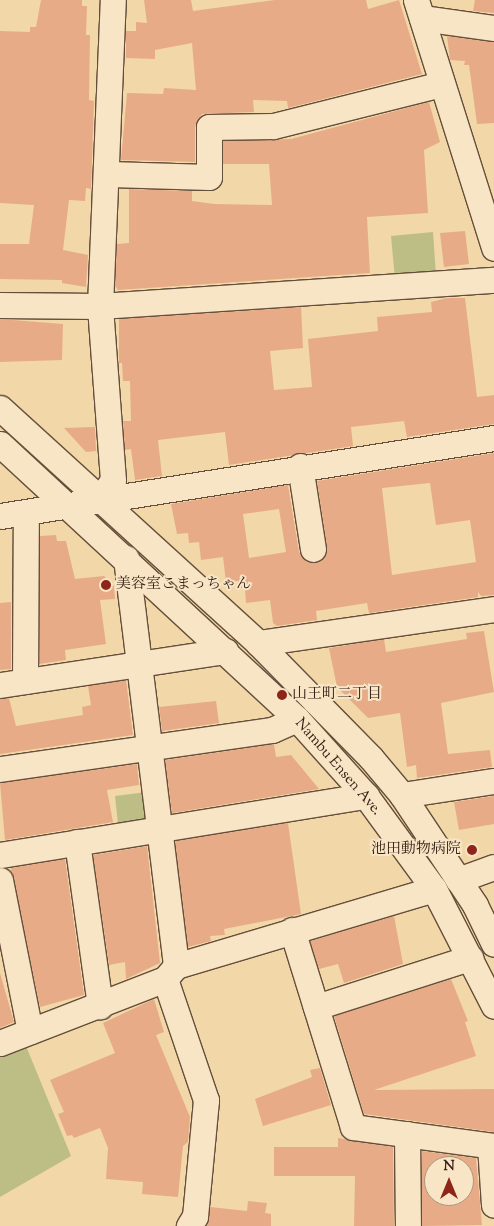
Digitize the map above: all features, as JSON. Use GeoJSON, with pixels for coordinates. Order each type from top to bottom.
{"type":"FeatureCollection","features":[{"type":"Feature","properties":{"kind":"street"},"geometry":{"type":"LineString","coordinates":[[99,500],[113,480],[100,306],[109,174],[113,0]]}},
{"type":"Feature","properties":{"kind":"street"},"geometry":{"type":"LineString","coordinates":[[419,9],[494,28]]}},
{"type":"Feature","properties":{"kind":"street"},"geometry":{"type":"LineString","coordinates":[[419,9],[494,248]]}},
{"type":"Feature","properties":{"kind":"street"},"geometry":{"type":"LineString","coordinates":[[109,174],[209,177],[209,127],[273,126],[442,84]]}},
{"type":"Feature","properties":{"kind":"street"},"geometry":{"type":"LineString","coordinates":[[0,305],[100,306],[494,280]]}},
{"type":"Feature","properties":{"kind":"street","name":"Nambu Ensen Ave."},"geometry":{"type":"LineString","coordinates":[[0,408],[258,643],[402,795],[458,880],[494,944]]}},
{"type":"Feature","properties":{"kind":"street"},"geometry":{"type":"LineString","coordinates":[[0,516],[65,507],[300,466],[494,438]]}},
{"type":"Feature","properties":{"kind":"street","name":"Nambu Ensen Ave."},"geometry":{"type":"LineString","coordinates":[[0,444],[65,507],[126,558],[297,720],[366,796],[434,888],[494,1006]]}},
{"type":"Feature","properties":{"kind":"street"},"geometry":{"type":"LineString","coordinates":[[300,466],[313,549]]}},
{"type":"Feature","properties":{"kind":"street"},"geometry":{"type":"LineString","coordinates":[[24,681],[26,513]]}},
{"type":"Feature","properties":{"kind":"street"},"geometry":{"type":"LineString","coordinates":[[126,558],[149,747],[171,972],[206,1100],[195,1216],[189,1226]]}},
{"type":"Feature","properties":{"kind":"street"},"geometry":{"type":"LineString","coordinates":[[258,643],[494,609]]}},
{"type":"Feature","properties":{"kind":"street"},"geometry":{"type":"LineString","coordinates":[[0,685],[225,651]]}},
{"type":"Feature","properties":{"kind":"street"},"geometry":{"type":"LineString","coordinates":[[0,769],[272,730],[297,720]]}},
{"type":"Feature","properties":{"kind":"street"},"geometry":{"type":"LineString","coordinates":[[402,795],[494,781]]}},
{"type":"Feature","properties":{"kind":"street"},"geometry":{"type":"LineString","coordinates":[[0,855],[366,796]]}},
{"type":"Feature","properties":{"kind":"street"},"geometry":{"type":"LineString","coordinates":[[77,842],[100,1006]]}},
{"type":"Feature","properties":{"kind":"street"},"geometry":{"type":"LineString","coordinates":[[458,880],[494,867]]}},
{"type":"Feature","properties":{"kind":"street"},"geometry":{"type":"LineString","coordinates":[[0,880],[30,1031]]}},
{"type":"Feature","properties":{"kind":"street"},"geometry":{"type":"LineString","coordinates":[[0,1042],[100,1006],[171,972],[292,930],[434,888]]}},
{"type":"Feature","properties":{"kind":"street"},"geometry":{"type":"LineString","coordinates":[[292,930],[353,1127],[492,1146],[494,1205]]}},
{"type":"Feature","properties":{"kind":"street"},"geometry":{"type":"LineString","coordinates":[[316,1007],[470,958]]}},
{"type":"Feature","properties":{"kind":"street"},"geometry":{"type":"LineString","coordinates":[[407,1134],[408,1226]]}},
{"type":"Feature","properties":{"kind":"green space"},"geometry":{"type":"Polygon","coordinates":[[[433,232],[436,276],[395,279],[391,236],[433,232]]]}},
{"type":"Feature","properties":{"kind":"green space"},"geometry":{"type":"Polygon","coordinates":[[[147,792],[150,822],[119,833],[115,796],[147,792]]]}},
{"type":"Feature","properties":{"kind":"green space"},"geometry":{"type":"Polygon","coordinates":[[[26,1046],[71,1156],[0,1197],[0,1056],[26,1046]]]}},
{"type":"Feature","properties":{"kind":"building"},"geometry":{"type":"Polygon","coordinates":[[[41,0],[82,0],[82,6],[87,6],[86,35],[90,35],[89,100],[94,101],[91,189],[86,188],[85,201],[69,200],[63,250],[88,255],[86,287],[62,283],[62,280],[0,279],[0,244],[29,244],[34,205],[0,203],[0,31],[30,32],[30,27],[36,27],[41,0]]]}},
{"type":"Feature","properties":{"kind":"building"},"geometry":{"type":"Polygon","coordinates":[[[144,0],[191,0],[193,11],[275,0],[366,0],[368,9],[399,0],[422,74],[288,108],[287,101],[253,100],[254,112],[202,114],[195,127],[195,162],[121,160],[127,93],[163,94],[164,88],[196,90],[192,43],[155,50],[155,59],[126,58],[126,31],[136,31],[136,22],[147,23],[144,0]]]}},
{"type":"Feature","properties":{"kind":"building"},"geometry":{"type":"Polygon","coordinates":[[[475,0],[494,0],[494,13],[473,11],[475,0]]]}},
{"type":"Feature","properties":{"kind":"building"},"geometry":{"type":"Polygon","coordinates":[[[447,36],[494,42],[494,123],[477,124],[469,65],[464,65],[465,61],[450,60],[447,36]]]}},
{"type":"Feature","properties":{"kind":"building"},"geometry":{"type":"Polygon","coordinates":[[[429,102],[440,142],[424,150],[428,213],[367,217],[370,273],[118,290],[115,286],[117,244],[129,243],[129,189],[192,191],[192,201],[214,204],[272,205],[269,164],[223,164],[223,141],[291,139],[429,102]]]}},
{"type":"Feature","properties":{"kind":"building"},"geometry":{"type":"Polygon","coordinates":[[[465,231],[469,264],[444,267],[440,233],[465,231]]]}},
{"type":"Feature","properties":{"kind":"building"},"geometry":{"type":"Polygon","coordinates":[[[447,298],[465,298],[477,397],[494,395],[494,424],[407,437],[404,421],[351,427],[353,446],[229,465],[225,432],[158,440],[162,476],[135,480],[131,449],[125,450],[123,421],[131,421],[130,381],[123,381],[122,363],[119,363],[119,319],[301,307],[303,348],[270,351],[274,390],[312,387],[308,339],[378,331],[377,317],[432,312],[431,302],[447,298]]]}},
{"type":"Feature","properties":{"kind":"building"},"geometry":{"type":"Polygon","coordinates":[[[0,319],[63,324],[62,360],[0,362],[0,319]]]}},
{"type":"Feature","properties":{"kind":"building"},"geometry":{"type":"Polygon","coordinates":[[[95,427],[96,451],[86,452],[64,428],[95,427]]]}},
{"type":"Feature","properties":{"kind":"building"},"geometry":{"type":"Polygon","coordinates":[[[494,453],[494,595],[481,596],[478,592],[478,597],[369,613],[367,603],[316,611],[317,620],[277,626],[273,623],[270,600],[246,603],[245,588],[239,588],[238,581],[226,582],[223,557],[201,560],[199,542],[189,543],[188,533],[177,534],[171,504],[288,485],[299,552],[307,562],[316,563],[322,560],[327,547],[317,481],[494,453]],[[430,483],[382,488],[392,575],[476,562],[470,520],[436,525],[430,483]],[[279,509],[243,514],[249,558],[286,552],[279,509]]]}},
{"type":"Feature","properties":{"kind":"building"},"geometry":{"type":"Polygon","coordinates":[[[56,535],[57,541],[66,541],[75,579],[104,576],[114,586],[115,599],[100,600],[106,644],[65,650],[66,660],[39,664],[40,536],[56,535]]]}},
{"type":"Feature","properties":{"kind":"building"},"geometry":{"type":"Polygon","coordinates":[[[11,602],[11,669],[0,670],[0,603],[11,602]]]}},
{"type":"Feature","properties":{"kind":"building"},"geometry":{"type":"Polygon","coordinates":[[[484,631],[494,692],[441,703],[448,754],[490,750],[492,767],[417,778],[416,765],[407,767],[400,713],[368,718],[337,687],[329,648],[384,639],[386,652],[467,639],[466,633],[484,631]]]}},
{"type":"Feature","properties":{"kind":"building"},"geometry":{"type":"Polygon","coordinates":[[[126,680],[133,735],[0,754],[0,699],[9,698],[16,726],[83,715],[82,707],[91,705],[88,686],[126,680]]]}},
{"type":"Feature","properties":{"kind":"building"},"geometry":{"type":"Polygon","coordinates":[[[216,701],[219,723],[162,731],[159,707],[216,701]]]}},
{"type":"Feature","properties":{"kind":"building"},"geometry":{"type":"Polygon","coordinates":[[[274,744],[276,757],[291,755],[319,789],[172,813],[165,760],[274,744]]]}},
{"type":"Feature","properties":{"kind":"building"},"geometry":{"type":"Polygon","coordinates":[[[137,764],[139,785],[107,790],[113,822],[5,840],[0,783],[137,764]]]}},
{"type":"Feature","properties":{"kind":"building"},"geometry":{"type":"Polygon","coordinates":[[[494,796],[494,824],[459,830],[454,802],[494,796]]]}},
{"type":"Feature","properties":{"kind":"building"},"geometry":{"type":"Polygon","coordinates":[[[288,823],[301,914],[224,929],[225,935],[210,936],[211,941],[188,947],[175,841],[288,823]]]}},
{"type":"Feature","properties":{"kind":"building"},"geometry":{"type":"Polygon","coordinates":[[[147,846],[160,963],[126,979],[125,962],[109,965],[93,855],[147,846]]]}},
{"type":"Feature","properties":{"kind":"building"},"geometry":{"type":"Polygon","coordinates":[[[65,859],[84,995],[40,1007],[11,868],[65,859]]]}},
{"type":"Feature","properties":{"kind":"building"},"geometry":{"type":"Polygon","coordinates":[[[394,916],[403,964],[344,983],[338,964],[319,969],[310,941],[394,916]]]}},
{"type":"Feature","properties":{"kind":"building"},"geometry":{"type":"Polygon","coordinates":[[[0,973],[14,1022],[0,1028],[0,973]]]}},
{"type":"Feature","properties":{"kind":"building"},"geometry":{"type":"Polygon","coordinates":[[[451,979],[468,1021],[465,1022],[476,1056],[374,1090],[494,1089],[494,1132],[364,1114],[334,1016],[451,979]]]}},
{"type":"Feature","properties":{"kind":"building"},"geometry":{"type":"Polygon","coordinates":[[[154,999],[164,1032],[156,1035],[190,1117],[188,1142],[183,1146],[178,1197],[142,1194],[143,1182],[106,1179],[108,1148],[100,1128],[74,1138],[72,1135],[67,1136],[58,1114],[64,1112],[50,1080],[115,1053],[103,1023],[154,999]]]}},
{"type":"Feature","properties":{"kind":"building"},"geometry":{"type":"Polygon","coordinates":[[[320,1068],[331,1105],[263,1126],[255,1099],[312,1077],[310,1070],[320,1068]]]}},
{"type":"Feature","properties":{"kind":"building"},"geometry":{"type":"Polygon","coordinates":[[[338,1138],[393,1147],[394,1226],[354,1226],[355,1176],[274,1176],[274,1147],[338,1147],[338,1138]]]}},
{"type":"Feature","properties":{"kind":"building"},"geometry":{"type":"Polygon","coordinates":[[[422,1151],[461,1156],[424,1156],[424,1206],[474,1206],[474,1158],[476,1158],[482,1225],[422,1226],[422,1151]]]}},
{"type":"Feature","properties":{"kind":"building"},"geometry":{"type":"Polygon","coordinates":[[[248,1201],[267,1203],[265,1213],[271,1214],[271,1226],[206,1226],[210,1207],[247,1211],[248,1201]]]}},
{"type":"Feature","properties":{"kind":"place","name":"美容室こまっちゃん"},"geometry":{"type":"Point","coordinates":[106,585]}},
{"type":"Feature","properties":{"kind":"place","name":"山王町二丁目"},"geometry":{"type":"Point","coordinates":[282,695]}},
{"type":"Feature","properties":{"kind":"place","name":"池田動物病院"},"geometry":{"type":"Point","coordinates":[472,850]}}]}
